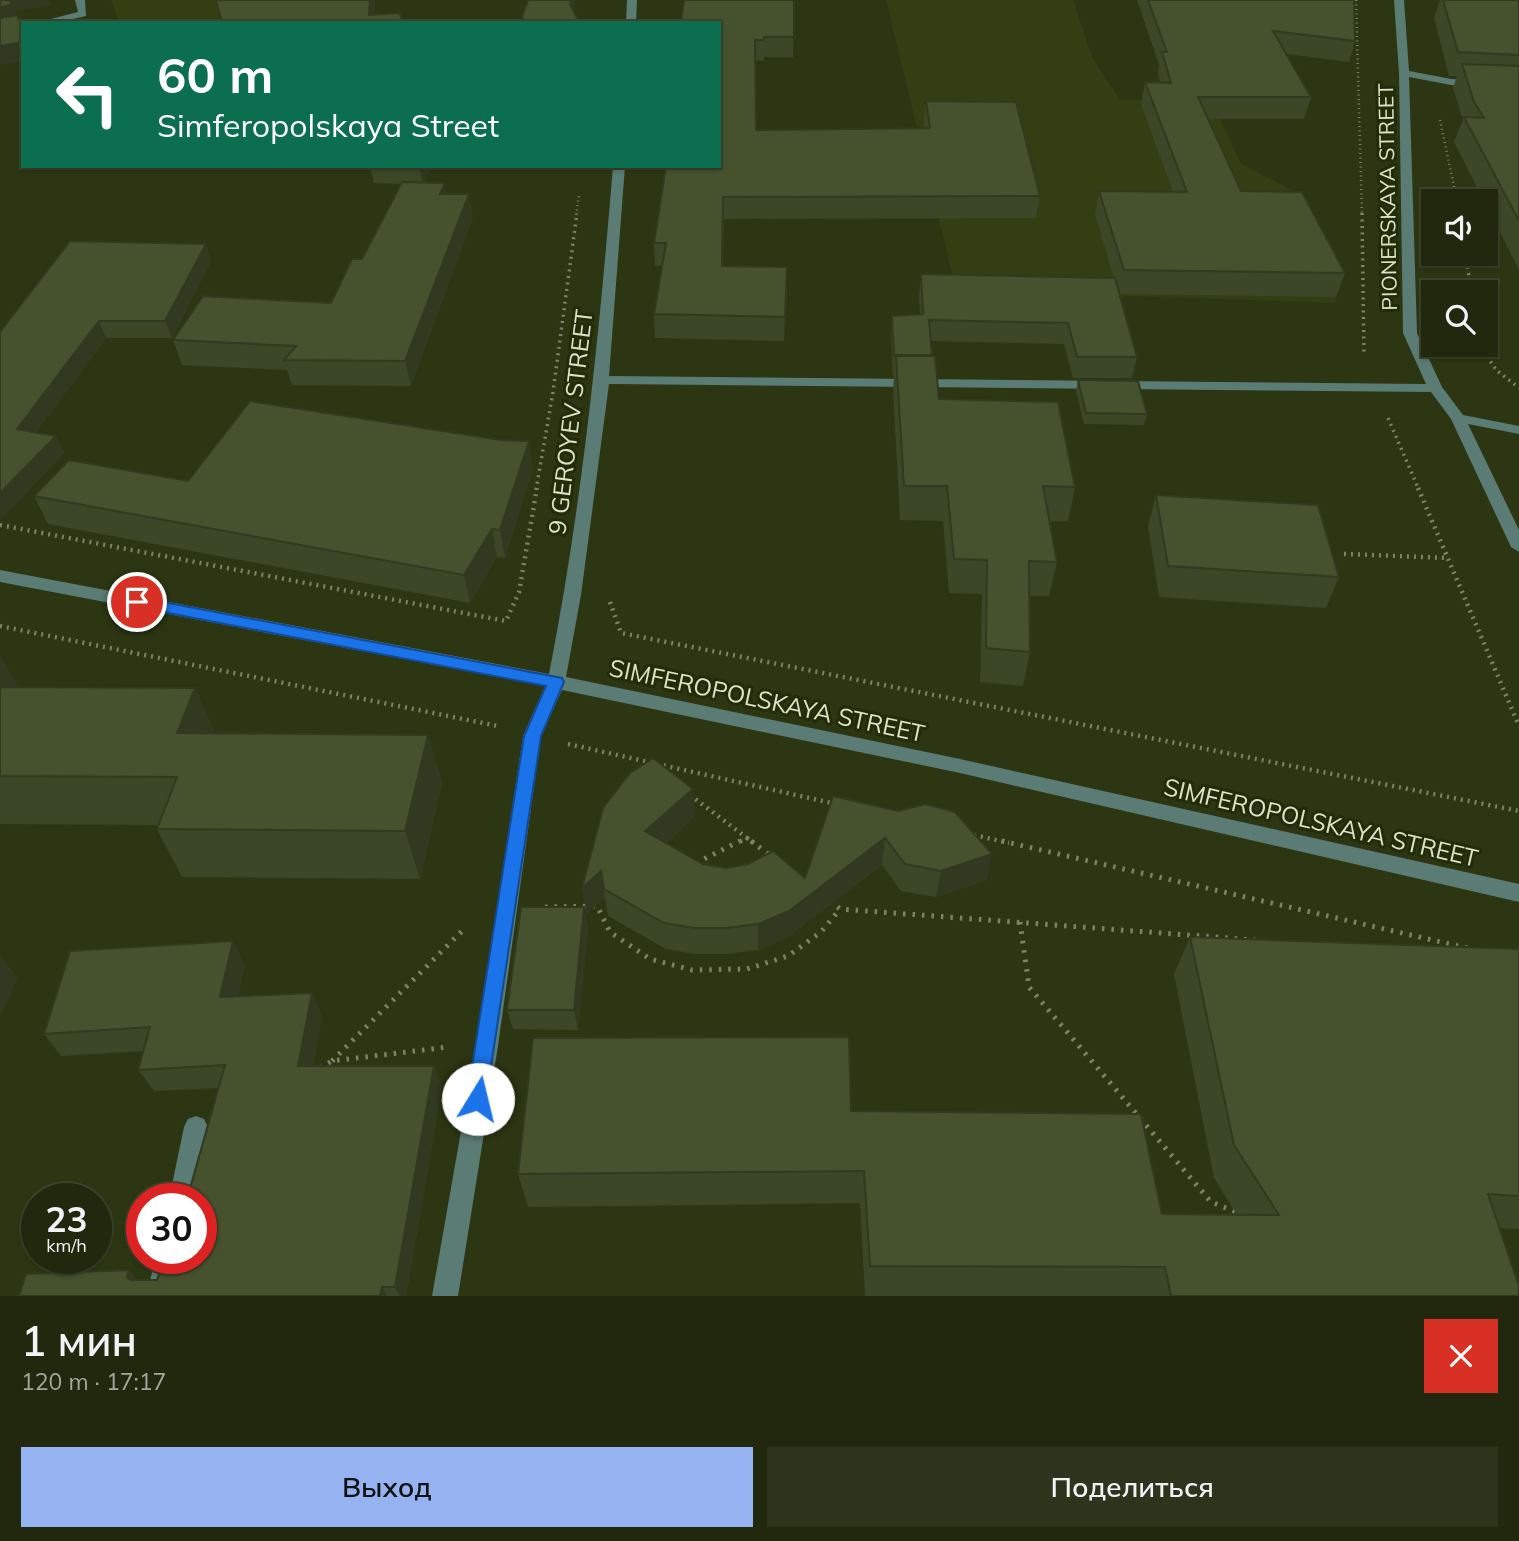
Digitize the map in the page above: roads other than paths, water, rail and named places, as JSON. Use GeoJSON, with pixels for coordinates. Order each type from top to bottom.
{"type":"FeatureCollection","features":[{"type":"Feature","properties":{"kind":"street"},"geometry":{"type":"LineString","coordinates":[[51,21],[83,15],[80,0]]}},
{"type":"Feature","properties":{"kind":"street"},"geometry":{"type":"LineString","coordinates":[[631,21],[632,0]]}},
{"type":"Feature","properties":{"kind":"street","name":"PIONERSKAYA STREET"},"geometry":{"type":"LineString","coordinates":[[1399,0],[1404,74],[1410,333],[1435,388],[1458,418],[1519,547]]}},
{"type":"Feature","properties":{"kind":"street"},"geometry":{"type":"LineString","coordinates":[[1404,74],[1519,85]]}},
{"type":"Feature","properties":{"kind":"street","name":"9 GEROYEV STREET"},"geometry":{"type":"LineString","coordinates":[[445,1296],[487,1046],[532,736],[556,682],[573,595],[602,380],[619,168]]}},
{"type":"Feature","properties":{"kind":"street"},"geometry":{"type":"LineString","coordinates":[[602,380],[1435,388]]}},
{"type":"Feature","properties":{"kind":"street"},"geometry":{"type":"LineString","coordinates":[[1458,418],[1519,430]]}},
{"type":"Feature","properties":{"kind":"street","name":"SIMFEROPOLSKAYA STREET"},"geometry":{"type":"LineString","coordinates":[[0,576],[556,682],[960,766],[1519,893]]}},
{"type":"Feature","properties":{"kind":"street"},"geometry":{"type":"LineString","coordinates":[[185,1183],[197,1127]]}},
{"type":"Feature","properties":{"kind":"street"},"geometry":{"type":"LineString","coordinates":[[160,1296],[165,1274]]}}]}
